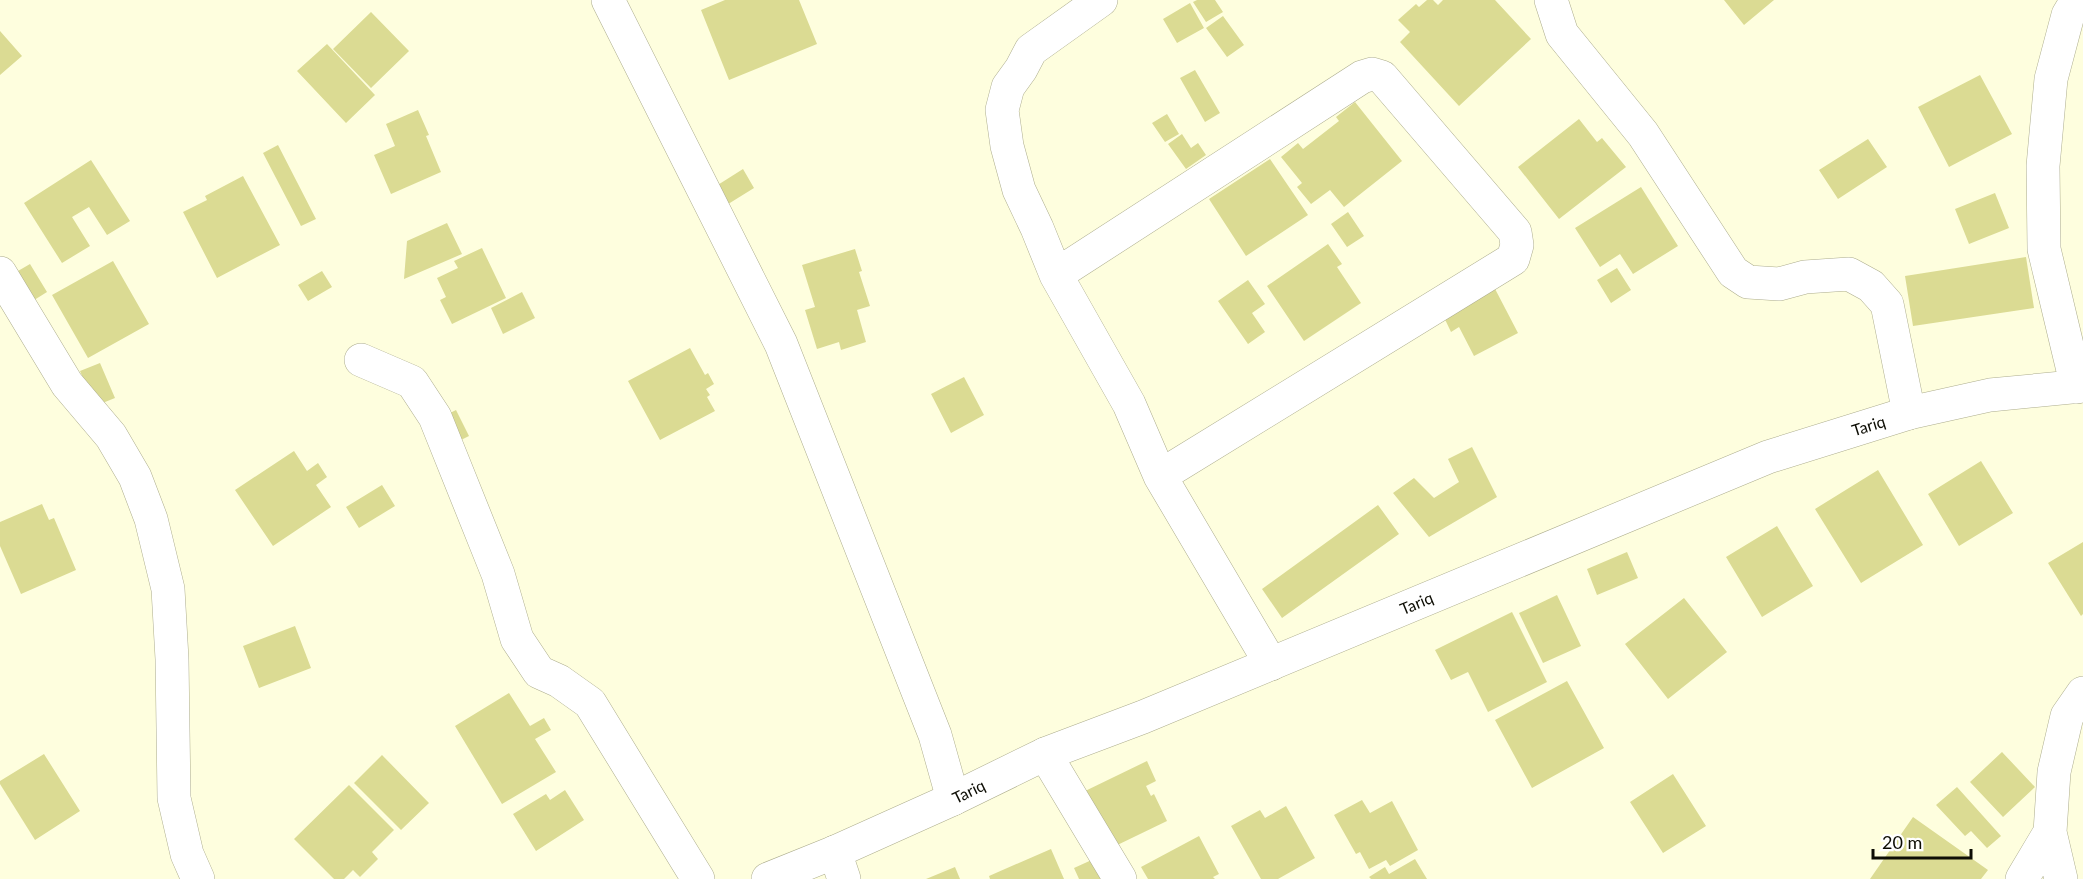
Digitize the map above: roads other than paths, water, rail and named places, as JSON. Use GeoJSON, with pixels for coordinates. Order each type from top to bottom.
{"type":"FeatureCollection","features":[{"type":"Feature","properties":{"kind":"street"},"geometry":{"type":"LineString","coordinates":[[608,0],[782,344],[935,735],[953,799]]}},
{"type":"Feature","properties":{"kind":"street"},"geometry":{"type":"LineString","coordinates":[[1101,0],[1031,50],[1022,69],[1008,87],[1002,110],[1007,146],[1019,190],[1056,275],[1129,404],[1160,476],[1271,664]]}},
{"type":"Feature","properties":{"kind":"street"},"geometry":{"type":"LineString","coordinates":[[1551,0],[1562,34],[1643,134],[1732,272],[1748,282],[1779,284],[1805,277],[1849,274],[1871,286],[1887,304],[1909,413]]}},
{"type":"Feature","properties":{"kind":"street"},"geometry":{"type":"LineString","coordinates":[[2077,0],[2068,15],[2051,79],[2043,166],[2044,249],[2080,387]]}},
{"type":"Feature","properties":{"kind":"street"},"geometry":{"type":"LineString","coordinates":[[1056,275],[1352,83],[1372,74],[1382,77],[1515,232],[1517,245],[1513,259],[1160,476]]}},
{"type":"Feature","properties":{"kind":"street"},"geometry":{"type":"LineString","coordinates":[[0,273],[67,384],[111,436],[135,477],[151,519],[168,589],[172,658],[174,798],[187,854],[198,879]]}},
{"type":"Feature","properties":{"kind":"street"},"geometry":{"type":"LineString","coordinates":[[361,360],[412,382],[435,417],[498,574],[517,639],[539,672],[559,681],[591,703],[698,879]]}},
{"type":"Feature","properties":{"kind":"street","name":"Tariq"},"geometry":{"type":"LineString","coordinates":[[768,879],[840,866],[953,799],[1045,754],[1271,664],[1768,457],[1909,413],[1990,395],[2080,387]]}},
{"type":"Feature","properties":{"kind":"street"},"geometry":{"type":"LineString","coordinates":[[2061,879],[2050,832],[2054,772],[2067,716],[2083,693]]}},
{"type":"Feature","properties":{"kind":"street"},"geometry":{"type":"LineString","coordinates":[[1045,754],[1120,879]]}},
{"type":"Feature","properties":{"kind":"street"},"geometry":{"type":"LineString","coordinates":[[2022,879],[2050,832]]}}]}
